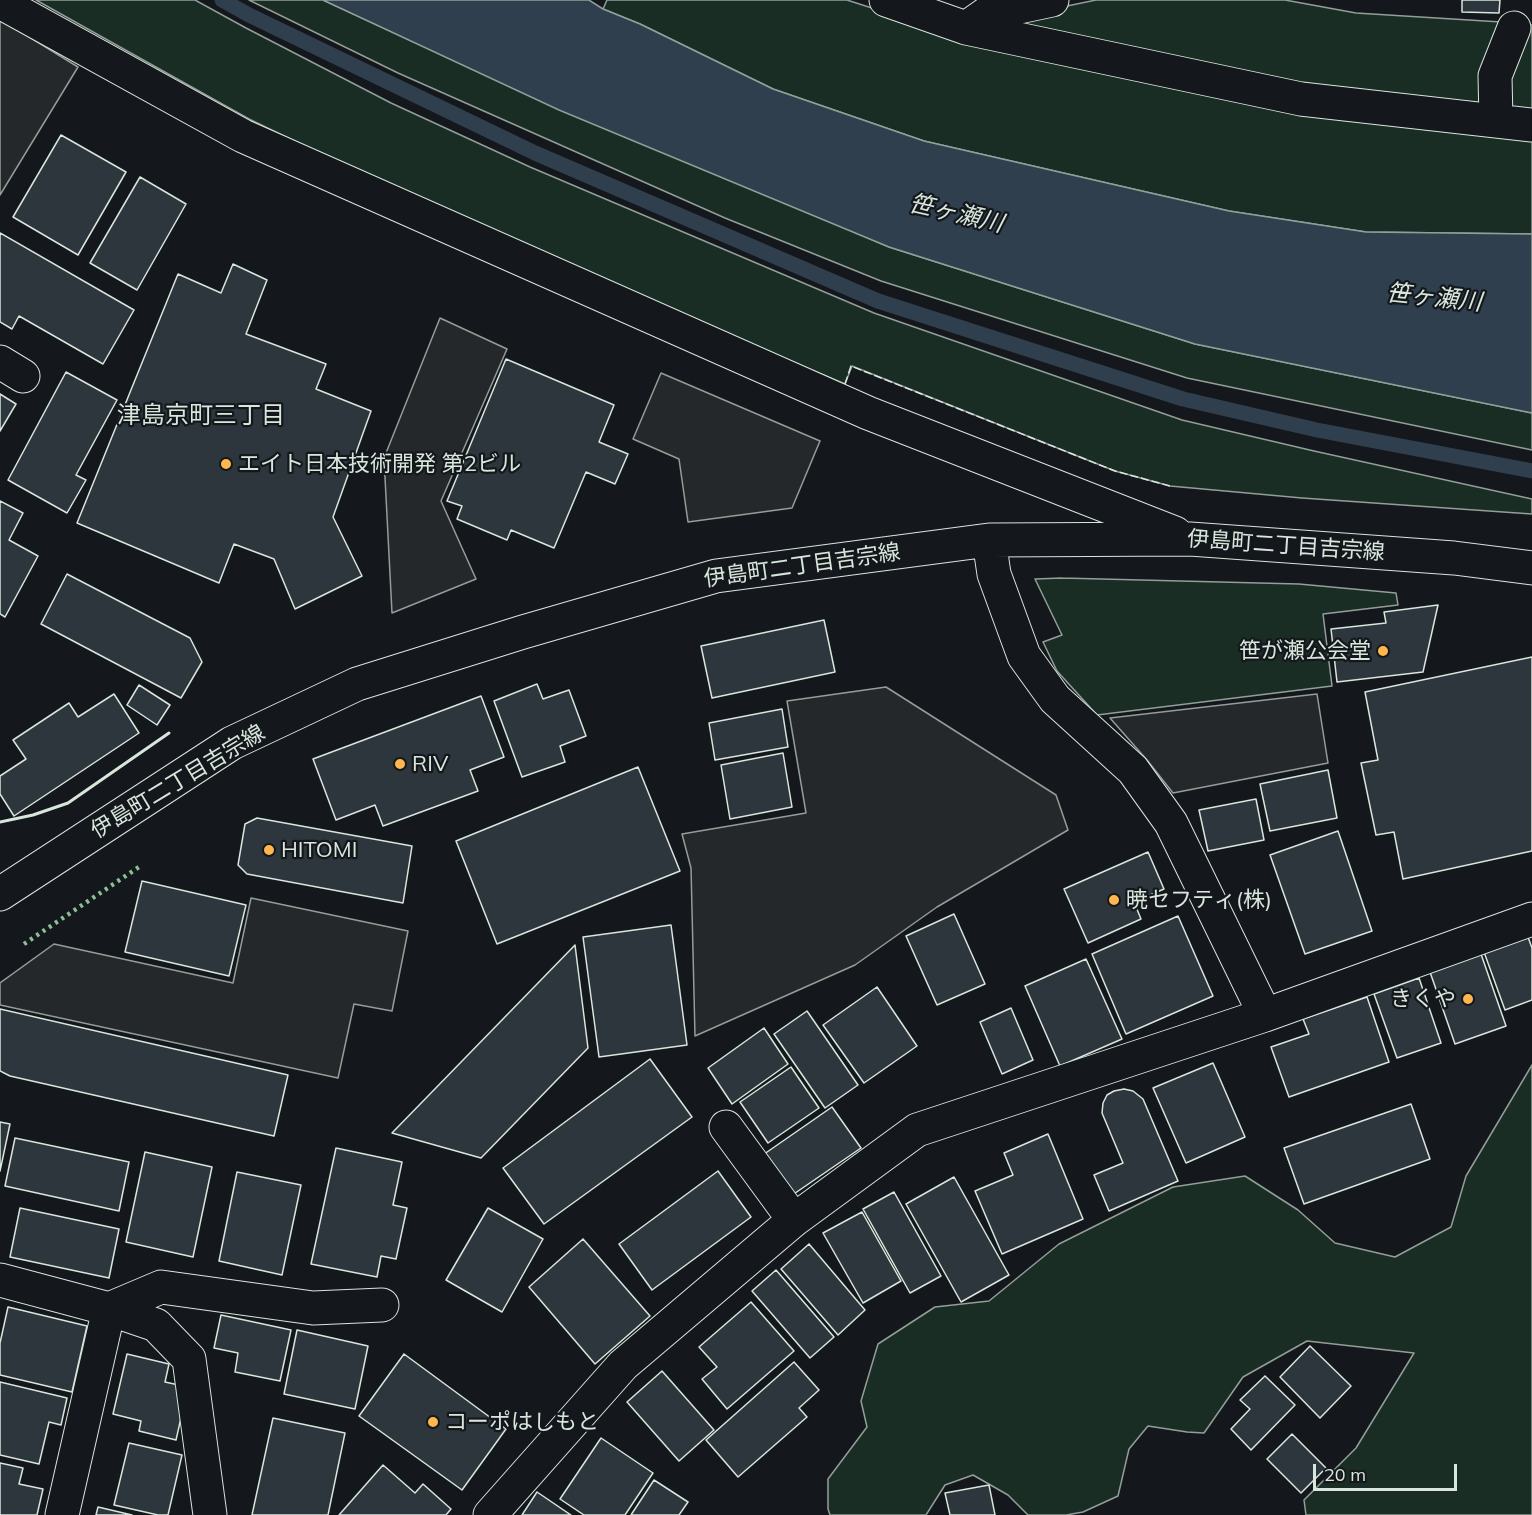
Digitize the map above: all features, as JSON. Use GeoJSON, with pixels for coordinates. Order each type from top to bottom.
{"type":"FeatureCollection","features":[{"type":"Feature","properties":{"kind":"street"},"geometry":{"type":"LineString","coordinates":[[886,0],[966,28],[1301,99],[1532,125]]}},
{"type":"Feature","properties":{"kind":"street"},"geometry":{"type":"LineString","coordinates":[[966,28],[986,14],[1052,0]]}},
{"type":"Feature","properties":{"kind":"street"},"geometry":{"type":"LineString","coordinates":[[0,2],[243,136],[868,413],[1190,539]]}},
{"type":"Feature","properties":{"kind":"street"},"geometry":{"type":"LineString","coordinates":[[1496,121],[1496,76],[1514,28]]}},
{"type":"Feature","properties":{"kind":"street","name":"伊島町二丁目吉宗線"},"geometry":{"type":"LineString","coordinates":[[0,894],[232,743],[357,684],[523,632],[716,576],[989,540],[1190,539],[1454,558],[1532,568]]}},
{"type":"Feature","properties":{"kind":"street"},"geometry":{"type":"LineString","coordinates":[[989,540],[994,574],[1024,656],[1055,699],[1133,770],[1171,823],[1265,1015]]}},
{"type":"Feature","properties":{"kind":"street"},"geometry":{"type":"LineString","coordinates":[[490,1515],[624,1365],[794,1220],[917,1130],[1265,1015],[1532,919]]}},
{"type":"Feature","properties":{"kind":"street"},"geometry":{"type":"LineString","coordinates":[[726,1127],[794,1220]]}},
{"type":"Feature","properties":{"kind":"street"},"geometry":{"type":"LineString","coordinates":[[0,1280],[109,1309],[156,1325],[189,1359],[210,1515]]}},
{"type":"Feature","properties":{"kind":"street"},"geometry":{"type":"LineString","coordinates":[[109,1309],[161,1287],[312,1308],[382,1305]]}},
{"type":"Feature","properties":{"kind":"street"},"geometry":{"type":"LineString","coordinates":[[62,1515],[109,1309]]}},
{"type":"Feature","properties":{"kind":"green space"},"geometry":{"type":"Polygon","coordinates":[[[36,0],[195,0],[391,103],[530,167],[874,313],[1182,420],[1532,499],[1532,514],[1170,486],[1115,471],[852,366],[845,384],[502,239],[358,172],[249,119],[36,0]]]}},
{"type":"Feature","properties":{"kind":"green space"},"geometry":{"type":"Polygon","coordinates":[[[249,0],[323,0],[412,41],[889,247],[1195,344],[1532,413],[1532,450],[1187,378],[881,281],[725,218],[398,73],[249,0]]]}},
{"type":"Feature","properties":{"kind":"green space"},"geometry":{"type":"Polygon","coordinates":[[[607,0],[847,0],[965,38],[1532,137],[1532,234],[1366,232],[1229,211],[924,141],[773,89],[640,24],[603,9],[607,0]]]}},
{"type":"Feature","properties":{"kind":"green space"},"geometry":{"type":"Polygon","coordinates":[[[1096,0],[1285,0],[1356,13],[1501,22],[1483,109],[1304,87],[999,20],[1096,0]]]}},
{"type":"Feature","properties":{"kind":"green space"},"geometry":{"type":"Polygon","coordinates":[[[1527,24],[1532,25],[1532,114],[1506,111],[1505,79],[1527,24]]]}},
{"type":"Feature","properties":{"kind":"green space"},"geometry":{"type":"Polygon","coordinates":[[[1035,579],[1299,584],[1396,593],[1398,605],[1323,614],[1332,686],[1097,715],[1057,671],[1043,642],[1062,635],[1035,579]]]}},
{"type":"Feature","properties":{"kind":"green space"},"geometry":{"type":"Polygon","coordinates":[[[1532,1065],[1532,1515],[1306,1515],[1304,1500],[1356,1448],[1414,1353],[1307,1341],[1243,1377],[1204,1433],[1148,1426],[1129,1449],[1118,1496],[1083,1512],[1066,1515],[1028,1515],[1008,1495],[973,1475],[945,1485],[926,1515],[830,1515],[828,1479],[867,1427],[861,1401],[878,1344],[935,1307],[989,1301],[1059,1244],[1173,1187],[1245,1176],[1298,1210],[1335,1243],[1395,1257],[1451,1227],[1466,1176],[1532,1065]]]}},
{"type":"Feature","properties":{"kind":"shaded area"},"geometry":{"type":"Polygon","coordinates":[[[0,19],[78,67],[0,195],[0,19]]]}},
{"type":"Feature","properties":{"kind":"shaded area"},"geometry":{"type":"Polygon","coordinates":[[[440,318],[507,349],[441,501],[476,579],[392,613],[384,458],[440,318]]]}},
{"type":"Feature","properties":{"kind":"shaded area"},"geometry":{"type":"Polygon","coordinates":[[[661,373],[820,441],[792,508],[688,522],[679,459],[633,439],[661,373]]]}},
{"type":"Feature","properties":{"kind":"shaded area"},"geometry":{"type":"Polygon","coordinates":[[[886,687],[1056,795],[1068,830],[937,907],[855,965],[695,1036],[691,868],[682,834],[806,813],[787,701],[886,687]]]}},
{"type":"Feature","properties":{"kind":"shaded area"},"geometry":{"type":"Polygon","coordinates":[[[1317,694],[1328,763],[1173,793],[1110,718],[1317,694]]]}},
{"type":"Feature","properties":{"kind":"shaded area"},"geometry":{"type":"Polygon","coordinates":[[[251,898],[408,931],[392,1011],[354,1004],[338,1078],[0,1005],[0,983],[54,944],[233,983],[251,898]]]}},
{"type":"Feature","properties":{"kind":"water","name":"笹ヶ瀬川"},"geometry":{"type":"Polygon","coordinates":[[[323,0],[589,0],[603,9],[640,24],[773,89],[924,141],[1229,211],[1366,232],[1532,234],[1532,413],[1195,344],[889,247],[559,110],[323,0]]]}},
{"type":"Feature","properties":{"kind":"building"},"geometry":{"type":"Polygon","coordinates":[[[1462,0],[1500,0],[1499,13],[1462,12],[1462,0]]]}},
{"type":"Feature","properties":{"kind":"building"},"geometry":{"type":"Polygon","coordinates":[[[61,135],[126,172],[78,255],[13,217],[61,135]]]}},
{"type":"Feature","properties":{"kind":"building"},"geometry":{"type":"Polygon","coordinates":[[[140,177],[186,204],[137,290],[90,263],[140,177]]]}},
{"type":"Feature","properties":{"kind":"building"},"geometry":{"type":"Polygon","coordinates":[[[0,233],[134,310],[103,364],[19,316],[12,329],[0,322],[0,233]]]}},
{"type":"Feature","properties":{"kind":"building","name":"エイト日本技術開発 第2ビル"},"geometry":{"type":"Polygon","coordinates":[[[233,264],[267,280],[246,334],[326,364],[316,389],[371,411],[333,517],[362,576],[295,609],[274,559],[234,544],[219,583],[77,523],[178,274],[221,293],[233,264]]]}},
{"type":"Feature","properties":{"kind":"building"},"geometry":{"type":"Polygon","coordinates":[[[506,359],[614,405],[599,442],[628,454],[615,484],[586,472],[554,548],[511,530],[507,540],[457,519],[462,506],[447,501],[506,359]]]}},
{"type":"Feature","properties":{"kind":"building"},"geometry":{"type":"Polygon","coordinates":[[[66,372],[117,400],[76,475],[86,480],[67,513],[8,480],[66,372]]]}},
{"type":"Feature","properties":{"kind":"building"},"geometry":{"type":"Polygon","coordinates":[[[0,394],[16,404],[0,431],[0,394]]]}},
{"type":"Feature","properties":{"kind":"building"},"geometry":{"type":"Polygon","coordinates":[[[0,501],[23,513],[9,540],[38,556],[5,617],[0,614],[0,501]]]}},
{"type":"Feature","properties":{"kind":"building"},"geometry":{"type":"Polygon","coordinates":[[[67,574],[190,638],[202,662],[181,698],[41,624],[67,574]]]}},
{"type":"Feature","properties":{"kind":"building"},"geometry":{"type":"Polygon","coordinates":[[[1438,605],[1423,672],[1337,682],[1331,629],[1386,623],[1384,612],[1438,605]]]}},
{"type":"Feature","properties":{"kind":"building"},"geometry":{"type":"Polygon","coordinates":[[[824,620],[835,672],[712,698],[701,646],[824,620]]]}},
{"type":"Feature","properties":{"kind":"building"},"geometry":{"type":"Polygon","coordinates":[[[1532,657],[1532,851],[1403,879],[1394,832],[1376,835],[1361,763],[1378,760],[1365,692],[1532,657]]]}},
{"type":"Feature","properties":{"kind":"building"},"geometry":{"type":"Polygon","coordinates":[[[537,684],[543,699],[569,690],[586,736],[560,746],[565,762],[522,777],[494,701],[537,684]]]}},
{"type":"Feature","properties":{"kind":"building"},"geometry":{"type":"Polygon","coordinates":[[[139,685],[170,705],[157,725],[127,705],[139,685]]]}},
{"type":"Feature","properties":{"kind":"building"},"geometry":{"type":"Polygon","coordinates":[[[114,694],[139,733],[14,816],[0,794],[0,776],[26,759],[13,740],[69,703],[78,717],[114,694]]]}},
{"type":"Feature","properties":{"kind":"building","name":"RIV"},"geometry":{"type":"Polygon","coordinates":[[[481,696],[504,757],[470,770],[478,791],[383,826],[375,805],[336,820],[313,759],[481,696]]]}},
{"type":"Feature","properties":{"kind":"building"},"geometry":{"type":"Polygon","coordinates":[[[782,709],[788,747],[715,760],[709,723],[782,709]]]}},
{"type":"Feature","properties":{"kind":"building"},"geometry":{"type":"Polygon","coordinates":[[[783,753],[792,807],[730,819],[721,765],[783,753]]]}},
{"type":"Feature","properties":{"kind":"building"},"geometry":{"type":"Polygon","coordinates":[[[638,767],[680,871],[497,944],[456,841],[638,767]]]}},
{"type":"Feature","properties":{"kind":"building"},"geometry":{"type":"Polygon","coordinates":[[[1328,770],[1337,818],[1270,831],[1260,784],[1328,770]]]}},
{"type":"Feature","properties":{"kind":"building"},"geometry":{"type":"Polygon","coordinates":[[[1256,799],[1264,840],[1208,851],[1199,810],[1256,799]]]}},
{"type":"Feature","properties":{"kind":"building"},"geometry":{"type":"Polygon","coordinates":[[[257,818],[412,846],[403,903],[247,874],[238,865],[245,824],[257,818]]]}},
{"type":"Feature","properties":{"kind":"building"},"geometry":{"type":"Polygon","coordinates":[[[1338,831],[1372,931],[1305,954],[1270,855],[1338,831]]]}},
{"type":"Feature","properties":{"kind":"building"},"geometry":{"type":"Polygon","coordinates":[[[1148,852],[1164,889],[1134,902],[1141,919],[1088,943],[1064,889],[1148,852]]]}},
{"type":"Feature","properties":{"kind":"building"},"geometry":{"type":"Polygon","coordinates":[[[142,881],[246,905],[229,976],[125,952],[142,881]]]}},
{"type":"Feature","properties":{"kind":"building"},"geometry":{"type":"Polygon","coordinates":[[[954,914],[985,984],[937,1005],[906,936],[954,914]]]}},
{"type":"Feature","properties":{"kind":"building"},"geometry":{"type":"Polygon","coordinates":[[[1178,916],[1213,996],[1126,1034],[1092,954],[1178,916]]]}},
{"type":"Feature","properties":{"kind":"building"},"geometry":{"type":"Polygon","coordinates":[[[671,925],[687,1045],[599,1057],[583,937],[671,925]]]}},
{"type":"Feature","properties":{"kind":"building"},"geometry":{"type":"Polygon","coordinates":[[[1528,937],[1532,948],[1532,1000],[1505,1010],[1484,952],[1528,937]]]}},
{"type":"Feature","properties":{"kind":"building"},"geometry":{"type":"Polygon","coordinates":[[[575,945],[588,1048],[481,1158],[392,1133],[575,945]]]}},
{"type":"Feature","properties":{"kind":"building"},"geometry":{"type":"Polygon","coordinates":[[[1481,954],[1506,1026],[1455,1044],[1430,972],[1481,954]]]}},
{"type":"Feature","properties":{"kind":"building"},"geometry":{"type":"Polygon","coordinates":[[[1086,959],[1122,1039],[1060,1066],[1025,986],[1086,959]]]}},
{"type":"Feature","properties":{"kind":"building"},"geometry":{"type":"Polygon","coordinates":[[[1419,978],[1441,1043],[1397,1058],[1374,994],[1419,978]]]}},
{"type":"Feature","properties":{"kind":"building"},"geometry":{"type":"Polygon","coordinates":[[[877,987],[917,1046],[864,1083],[823,1025],[877,987]]]}},
{"type":"Feature","properties":{"kind":"building"},"geometry":{"type":"Polygon","coordinates":[[[1367,997],[1389,1062],[1289,1097],[1271,1047],[1309,1034],[1303,1019],[1367,997]]]}},
{"type":"Feature","properties":{"kind":"building"},"geometry":{"type":"Polygon","coordinates":[[[1011,1008],[1033,1060],[1002,1074],[980,1022],[1011,1008]]]}},
{"type":"Feature","properties":{"kind":"building"},"geometry":{"type":"Polygon","coordinates":[[[0,1009],[288,1075],[274,1136],[10,1076],[0,1071],[0,1009]]]}},
{"type":"Feature","properties":{"kind":"building"},"geometry":{"type":"Polygon","coordinates":[[[807,1011],[858,1085],[825,1108],[774,1034],[807,1011]]]}},
{"type":"Feature","properties":{"kind":"building"},"geometry":{"type":"Polygon","coordinates":[[[764,1028],[788,1064],[732,1104],[708,1068],[764,1028]]]}},
{"type":"Feature","properties":{"kind":"building"},"geometry":{"type":"Polygon","coordinates":[[[650,1059],[692,1117],[544,1224],[503,1168],[650,1059]]]}},
{"type":"Feature","properties":{"kind":"building"},"geometry":{"type":"Polygon","coordinates":[[[1213,1063],[1245,1137],[1186,1163],[1153,1088],[1213,1063]]]}},
{"type":"Feature","properties":{"kind":"building"},"geometry":{"type":"Polygon","coordinates":[[[791,1067],[819,1108],[768,1143],[740,1102],[791,1067]]]}},
{"type":"Feature","properties":{"kind":"building"},"geometry":{"type":"Polygon","coordinates":[[[1124,1089],[1133,1091],[1143,1099],[1178,1181],[1109,1211],[1094,1175],[1123,1163],[1102,1113],[1107,1095],[1124,1089]]]}},
{"type":"Feature","properties":{"kind":"building"},"geometry":{"type":"Polygon","coordinates":[[[1411,1104],[1430,1159],[1304,1204],[1284,1148],[1411,1104]]]}},
{"type":"Feature","properties":{"kind":"building"},"geometry":{"type":"Polygon","coordinates":[[[832,1107],[861,1148],[785,1200],[757,1159],[832,1107]]]}},
{"type":"Feature","properties":{"kind":"building"},"geometry":{"type":"Polygon","coordinates":[[[0,1122],[10,1124],[0,1171],[0,1122]]]}},
{"type":"Feature","properties":{"kind":"building"},"geometry":{"type":"Polygon","coordinates":[[[1048,1134],[1083,1219],[1002,1254],[975,1191],[1013,1175],[1004,1153],[1048,1134]]]}},
{"type":"Feature","properties":{"kind":"building"},"geometry":{"type":"Polygon","coordinates":[[[15,1138],[129,1162],[119,1211],[5,1186],[15,1138]]]}},
{"type":"Feature","properties":{"kind":"building"},"geometry":{"type":"Polygon","coordinates":[[[336,1148],[402,1162],[393,1205],[407,1208],[396,1259],[381,1256],[377,1277],[311,1264],[336,1148]]]}},
{"type":"Feature","properties":{"kind":"building"},"geometry":{"type":"Polygon","coordinates":[[[145,1152],[212,1167],[193,1257],[126,1242],[145,1152]]]}},
{"type":"Feature","properties":{"kind":"building"},"geometry":{"type":"Polygon","coordinates":[[[718,1171],[751,1217],[652,1290],[619,1244],[718,1171]]]}},
{"type":"Feature","properties":{"kind":"building"},"geometry":{"type":"Polygon","coordinates":[[[237,1172],[301,1185],[282,1275],[219,1261],[237,1172]]]}},
{"type":"Feature","properties":{"kind":"building"},"geometry":{"type":"Polygon","coordinates":[[[954,1177],[1009,1275],[961,1302],[906,1204],[954,1177]]]}},
{"type":"Feature","properties":{"kind":"building"},"geometry":{"type":"Polygon","coordinates":[[[894,1192],[941,1276],[910,1293],[863,1209],[894,1192]]]}},
{"type":"Feature","properties":{"kind":"building"},"geometry":{"type":"Polygon","coordinates":[[[20,1208],[119,1229],[109,1278],[10,1257],[20,1208]]]}},
{"type":"Feature","properties":{"kind":"building"},"geometry":{"type":"Polygon","coordinates":[[[488,1208],[543,1239],[502,1312],[446,1280],[488,1208]]]}},
{"type":"Feature","properties":{"kind":"building"},"geometry":{"type":"Polygon","coordinates":[[[862,1212],[901,1281],[863,1303],[823,1233],[862,1212]]]}},
{"type":"Feature","properties":{"kind":"building"},"geometry":{"type":"Polygon","coordinates":[[[583,1239],[650,1316],[595,1364],[529,1287],[583,1239]]]}},
{"type":"Feature","properties":{"kind":"building"},"geometry":{"type":"Polygon","coordinates":[[[809,1244],[865,1310],[838,1335],[781,1269],[809,1244]]]}},
{"type":"Feature","properties":{"kind":"building"},"geometry":{"type":"Polygon","coordinates":[[[776,1270],[834,1337],[810,1358],[752,1291],[776,1270]]]}},
{"type":"Feature","properties":{"kind":"building"},"geometry":{"type":"Polygon","coordinates":[[[751,1302],[794,1351],[727,1409],[702,1379],[717,1367],[699,1347],[751,1302]]]}},
{"type":"Feature","properties":{"kind":"building"},"geometry":{"type":"Polygon","coordinates":[[[8,1307],[87,1326],[72,1392],[0,1375],[0,1343],[8,1307]]]}},
{"type":"Feature","properties":{"kind":"building"},"geometry":{"type":"Polygon","coordinates":[[[221,1315],[291,1330],[280,1381],[235,1372],[238,1353],[214,1348],[221,1315]]]}},
{"type":"Feature","properties":{"kind":"building"},"geometry":{"type":"Polygon","coordinates":[[[297,1330],[368,1346],[355,1409],[284,1394],[297,1330]]]}},
{"type":"Feature","properties":{"kind":"building"},"geometry":{"type":"Polygon","coordinates":[[[1310,1346],[1351,1386],[1320,1418],[1280,1377],[1310,1346]]]}},
{"type":"Feature","properties":{"kind":"building"},"geometry":{"type":"Polygon","coordinates":[[[127,1354],[169,1364],[165,1382],[188,1387],[176,1440],[139,1431],[141,1421],[113,1414],[127,1354]]]}},
{"type":"Feature","properties":{"kind":"building","name":"コーポはしもと"},"geometry":{"type":"Polygon","coordinates":[[[404,1354],[506,1429],[462,1490],[359,1416],[404,1354]]]}},
{"type":"Feature","properties":{"kind":"building"},"geometry":{"type":"Polygon","coordinates":[[[794,1362],[819,1390],[799,1408],[807,1417],[738,1477],[706,1440],[794,1362]]]}},
{"type":"Feature","properties":{"kind":"building"},"geometry":{"type":"Polygon","coordinates":[[[662,1371],[714,1430],[679,1461],[627,1402],[662,1371]]]}},
{"type":"Feature","properties":{"kind":"building"},"geometry":{"type":"Polygon","coordinates":[[[1265,1376],[1295,1405],[1251,1450],[1231,1429],[1250,1409],[1240,1400],[1265,1376]]]}},
{"type":"Feature","properties":{"kind":"building"},"geometry":{"type":"Polygon","coordinates":[[[0,1382],[67,1398],[61,1425],[49,1422],[39,1464],[0,1455],[0,1382]]]}},
{"type":"Feature","properties":{"kind":"building"},"geometry":{"type":"Polygon","coordinates":[[[273,1418],[345,1433],[328,1515],[252,1515],[273,1418]]]}},
{"type":"Feature","properties":{"kind":"building"},"geometry":{"type":"Polygon","coordinates":[[[1292,1434],[1326,1468],[1301,1493],[1267,1459],[1292,1434]]]}},
{"type":"Feature","properties":{"kind":"building"},"geometry":{"type":"Polygon","coordinates":[[[601,1438],[653,1473],[625,1515],[584,1515],[560,1499],[601,1438]]]}},
{"type":"Feature","properties":{"kind":"building"},"geometry":{"type":"Polygon","coordinates":[[[129,1443],[182,1455],[168,1515],[158,1515],[114,1505],[129,1443]]]}},
{"type":"Feature","properties":{"kind":"building"},"geometry":{"type":"Polygon","coordinates":[[[0,1463],[23,1468],[19,1484],[43,1489],[37,1515],[0,1515],[0,1463]]]}},
{"type":"Feature","properties":{"kind":"building"},"geometry":{"type":"Polygon","coordinates":[[[383,1465],[415,1493],[423,1484],[451,1509],[446,1515],[339,1515],[383,1465]]]}},
{"type":"Feature","properties":{"kind":"building"},"geometry":{"type":"Polygon","coordinates":[[[654,1480],[688,1502],[679,1515],[631,1515],[654,1480]]]}},
{"type":"Feature","properties":{"kind":"building"},"geometry":{"type":"Polygon","coordinates":[[[989,1485],[995,1515],[950,1515],[945,1493],[989,1485]]]}},
{"type":"Feature","properties":{"kind":"building"},"geometry":{"type":"Polygon","coordinates":[[[537,1492],[571,1515],[522,1515],[537,1492]]]}},
{"type":"Feature","properties":{"kind":"building"},"geometry":{"type":"Polygon","coordinates":[[[98,1507],[132,1515],[96,1515],[98,1507]]]}},
{"type":"Feature","properties":{"kind":"waterway"},"geometry":{"type":"LineString","coordinates":[[222,0],[535,153],[878,301],[1183,399],[1317,430],[1532,471]]}},
{"type":"Feature","properties":{"kind":"hedge"},"geometry":{"type":"LineString","coordinates":[[24,944],[142,865]]}},
{"type":"Feature","properties":{"kind":"fence"},"geometry":{"type":"LineString","coordinates":[[845,384],[851,366],[1115,471],[1170,486]]}},
{"type":"Feature","properties":{"kind":"wall"},"geometry":{"type":"LineString","coordinates":[[0,822],[33,815],[68,803],[169,733]]}},
{"type":"Feature","properties":{"kind":"place","name":"エイト日本技術開発 第2ビル"},"geometry":{"type":"Point","coordinates":[226,464]}},
{"type":"Feature","properties":{"kind":"place","name":"笹が瀬公会堂"},"geometry":{"type":"Point","coordinates":[1383,651]}},
{"type":"Feature","properties":{"kind":"place","name":"RIV"},"geometry":{"type":"Point","coordinates":[400,764]}},
{"type":"Feature","properties":{"kind":"place","name":"HITOMI"},"geometry":{"type":"Point","coordinates":[269,850]}},
{"type":"Feature","properties":{"kind":"place","name":"暁セフティ(株)"},"geometry":{"type":"Point","coordinates":[1114,900]}},
{"type":"Feature","properties":{"kind":"place","name":"きくや"},"geometry":{"type":"Point","coordinates":[1468,999]}},
{"type":"Feature","properties":{"kind":"place","name":"コーポはしもと"},"geometry":{"type":"Point","coordinates":[433,1422]}},
{"type":"Feature","properties":{"kind":"district","name":"津島京町三丁目"},"geometry":{"type":"Point","coordinates":[201,416]}}]}
